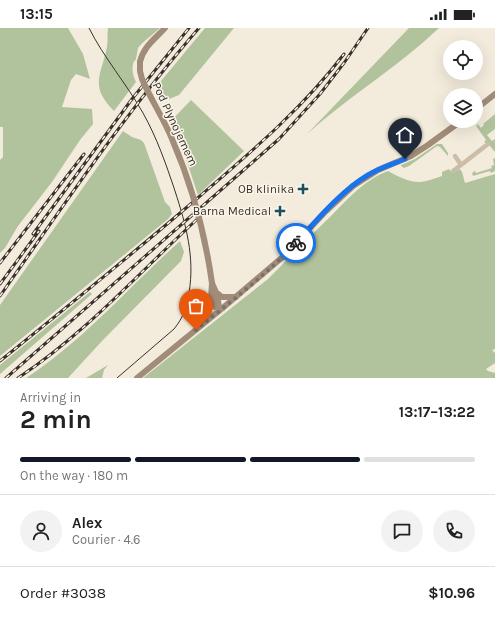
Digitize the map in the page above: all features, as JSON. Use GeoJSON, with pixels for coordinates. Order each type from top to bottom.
{"type":"FeatureCollection","features":[{"type":"Feature","properties":{"kind":"main road","name":"Pod Plynojemem"},"geometry":{"type":"LineString","coordinates":[[165,28],[142,53],[140,71],[142,79],[172,139],[189,185],[204,239],[212,283]]}},
{"type":"Feature","properties":{"kind":"main road"},"geometry":{"type":"LineString","coordinates":[[483,103],[495,94]]}},
{"type":"Feature","properties":{"kind":"main road"},"geometry":{"type":"LineString","coordinates":[[137,378],[222,309],[285,255],[325,212],[353,186],[378,170],[411,156],[428,146],[452,128]]}},
{"type":"Feature","properties":{"kind":"main road"},"geometry":{"type":"LineString","coordinates":[[212,283],[217,292],[222,309]]}},
{"type":"Feature","properties":{"kind":"main road"},"geometry":{"type":"LineString","coordinates":[[212,283],[215,307],[222,309]]}},
{"type":"Feature","properties":{"kind":"main road"},"geometry":{"type":"LineString","coordinates":[[204,323],[211,298],[212,283]]}},
{"type":"Feature","properties":{"kind":"main road"},"geometry":{"type":"LineString","coordinates":[[217,292],[222,297],[236,297]]}},
{"type":"Feature","properties":{"kind":"street"},"geometry":{"type":"LineString","coordinates":[[453,171],[488,144]]}},
{"type":"Feature","properties":{"kind":"street"},"geometry":{"type":"LineString","coordinates":[[455,156],[461,164]]}},
{"type":"Feature","properties":{"kind":"green space"},"geometry":{"type":"Polygon","coordinates":[[[0,28],[68,28],[83,54],[90,79],[76,74],[71,80],[62,107],[92,109],[93,124],[0,253],[0,160],[3,157],[3,127],[0,127],[0,28]]]}},
{"type":"Feature","properties":{"kind":"green space"},"geometry":{"type":"Polygon","coordinates":[[[108,28],[160,28],[138,48],[133,67],[133,75],[136,82],[114,111],[106,102],[99,87],[100,73],[107,47],[108,28]]]}},
{"type":"Feature","properties":{"kind":"green space"},"geometry":{"type":"Polygon","coordinates":[[[205,28],[234,28],[179,95],[169,99],[159,97],[156,87],[205,28]]]}},
{"type":"Feature","properties":{"kind":"green space"},"geometry":{"type":"Polygon","coordinates":[[[409,28],[439,28],[407,56],[307,134],[409,28]]]}},
{"type":"Feature","properties":{"kind":"green space"},"geometry":{"type":"Polygon","coordinates":[[[191,100],[244,151],[198,195],[185,156],[170,122],[191,100]]]}},
{"type":"Feature","properties":{"kind":"green space"},"geometry":{"type":"Polygon","coordinates":[[[495,114],[495,129],[487,135],[492,141],[495,139],[495,152],[488,144],[484,142],[486,140],[477,128],[483,128],[483,124],[495,114]]]}},
{"type":"Feature","properties":{"kind":"green space"},"geometry":{"type":"Polygon","coordinates":[[[123,131],[144,143],[165,202],[170,207],[172,214],[168,219],[0,356],[0,305],[123,131]]]}},
{"type":"Feature","properties":{"kind":"green space"},"geometry":{"type":"Polygon","coordinates":[[[437,144],[442,144],[448,153],[448,156],[440,147],[437,146],[409,166],[404,168],[401,166],[415,159],[437,144]]]}},
{"type":"Feature","properties":{"kind":"green space"},"geometry":{"type":"Polygon","coordinates":[[[495,158],[495,171],[473,176],[472,173],[475,171],[476,173],[492,168],[491,166],[494,165],[493,159],[495,158]]]}},
{"type":"Feature","properties":{"kind":"green space"},"geometry":{"type":"Polygon","coordinates":[[[449,169],[452,173],[460,169],[465,183],[495,174],[495,349],[492,350],[495,353],[495,363],[486,369],[495,373],[495,378],[143,378],[268,279],[350,197],[371,179],[388,171],[408,180],[421,182],[442,176],[442,172],[449,169]]]}},
{"type":"Feature","properties":{"kind":"green space"},"geometry":{"type":"Polygon","coordinates":[[[180,241],[184,252],[181,261],[102,341],[68,378],[26,378],[87,330],[180,241]]]}},
{"type":"Feature","properties":{"kind":"green space"},"geometry":{"type":"Polygon","coordinates":[[[90,292],[92,294],[0,374],[0,365],[90,292]]]}},
{"type":"Feature","properties":{"kind":"green space"},"geometry":{"type":"Polygon","coordinates":[[[108,365],[104,370],[102,378],[86,378],[108,365]]]}},
{"type":"Feature","properties":{"kind":"tram line"},"geometry":{"type":"LineString","coordinates":[[89,28],[101,50],[143,113],[153,132],[165,161],[179,204],[186,229],[190,254],[191,280],[186,308],[180,321],[174,329],[117,378]]}},
{"type":"Feature","properties":{"kind":"railway"},"geometry":{"type":"LineString","coordinates":[[33,234],[132,99],[189,28]]}},
{"type":"Feature","properties":{"kind":"railway"},"geometry":{"type":"LineString","coordinates":[[0,296],[121,126],[199,28]]}},
{"type":"Feature","properties":{"kind":"railway"},"geometry":{"type":"LineString","coordinates":[[6,378],[279,139],[320,94],[368,28]]}},
{"type":"Feature","properties":{"kind":"railway"},"geometry":{"type":"LineString","coordinates":[[0,361],[151,238],[257,146],[294,111],[344,54]]}},
{"type":"Feature","properties":{"kind":"railway"},"geometry":{"type":"LineString","coordinates":[[0,263],[84,154]]}},
{"type":"Feature","properties":{"kind":"railway"},"geometry":{"type":"LineString","coordinates":[[18,378],[44,360],[92,320],[205,212]]}},
{"type":"Feature","properties":{"kind":"railway"},"geometry":{"type":"LineString","coordinates":[[0,284],[39,231]]}},
{"type":"Feature","properties":{"kind":"way so far"},"geometry":{"type":"LineString","coordinates":[[196,330],[285,255],[296,243]]}},
{"type":"Feature","properties":{"kind":"place","name":"OB klinika"},"geometry":{"type":"Point","coordinates":[303,189]}},
{"type":"Feature","properties":{"kind":"place","name":"Barna Medical"},"geometry":{"type":"Point","coordinates":[280,211]}},
{"type":"Feature","properties":{"kind":"route"},"geometry":{"type":"LineString","coordinates":[[296,243],[325,212],[353,186],[378,170],[405,159]]}}]}
